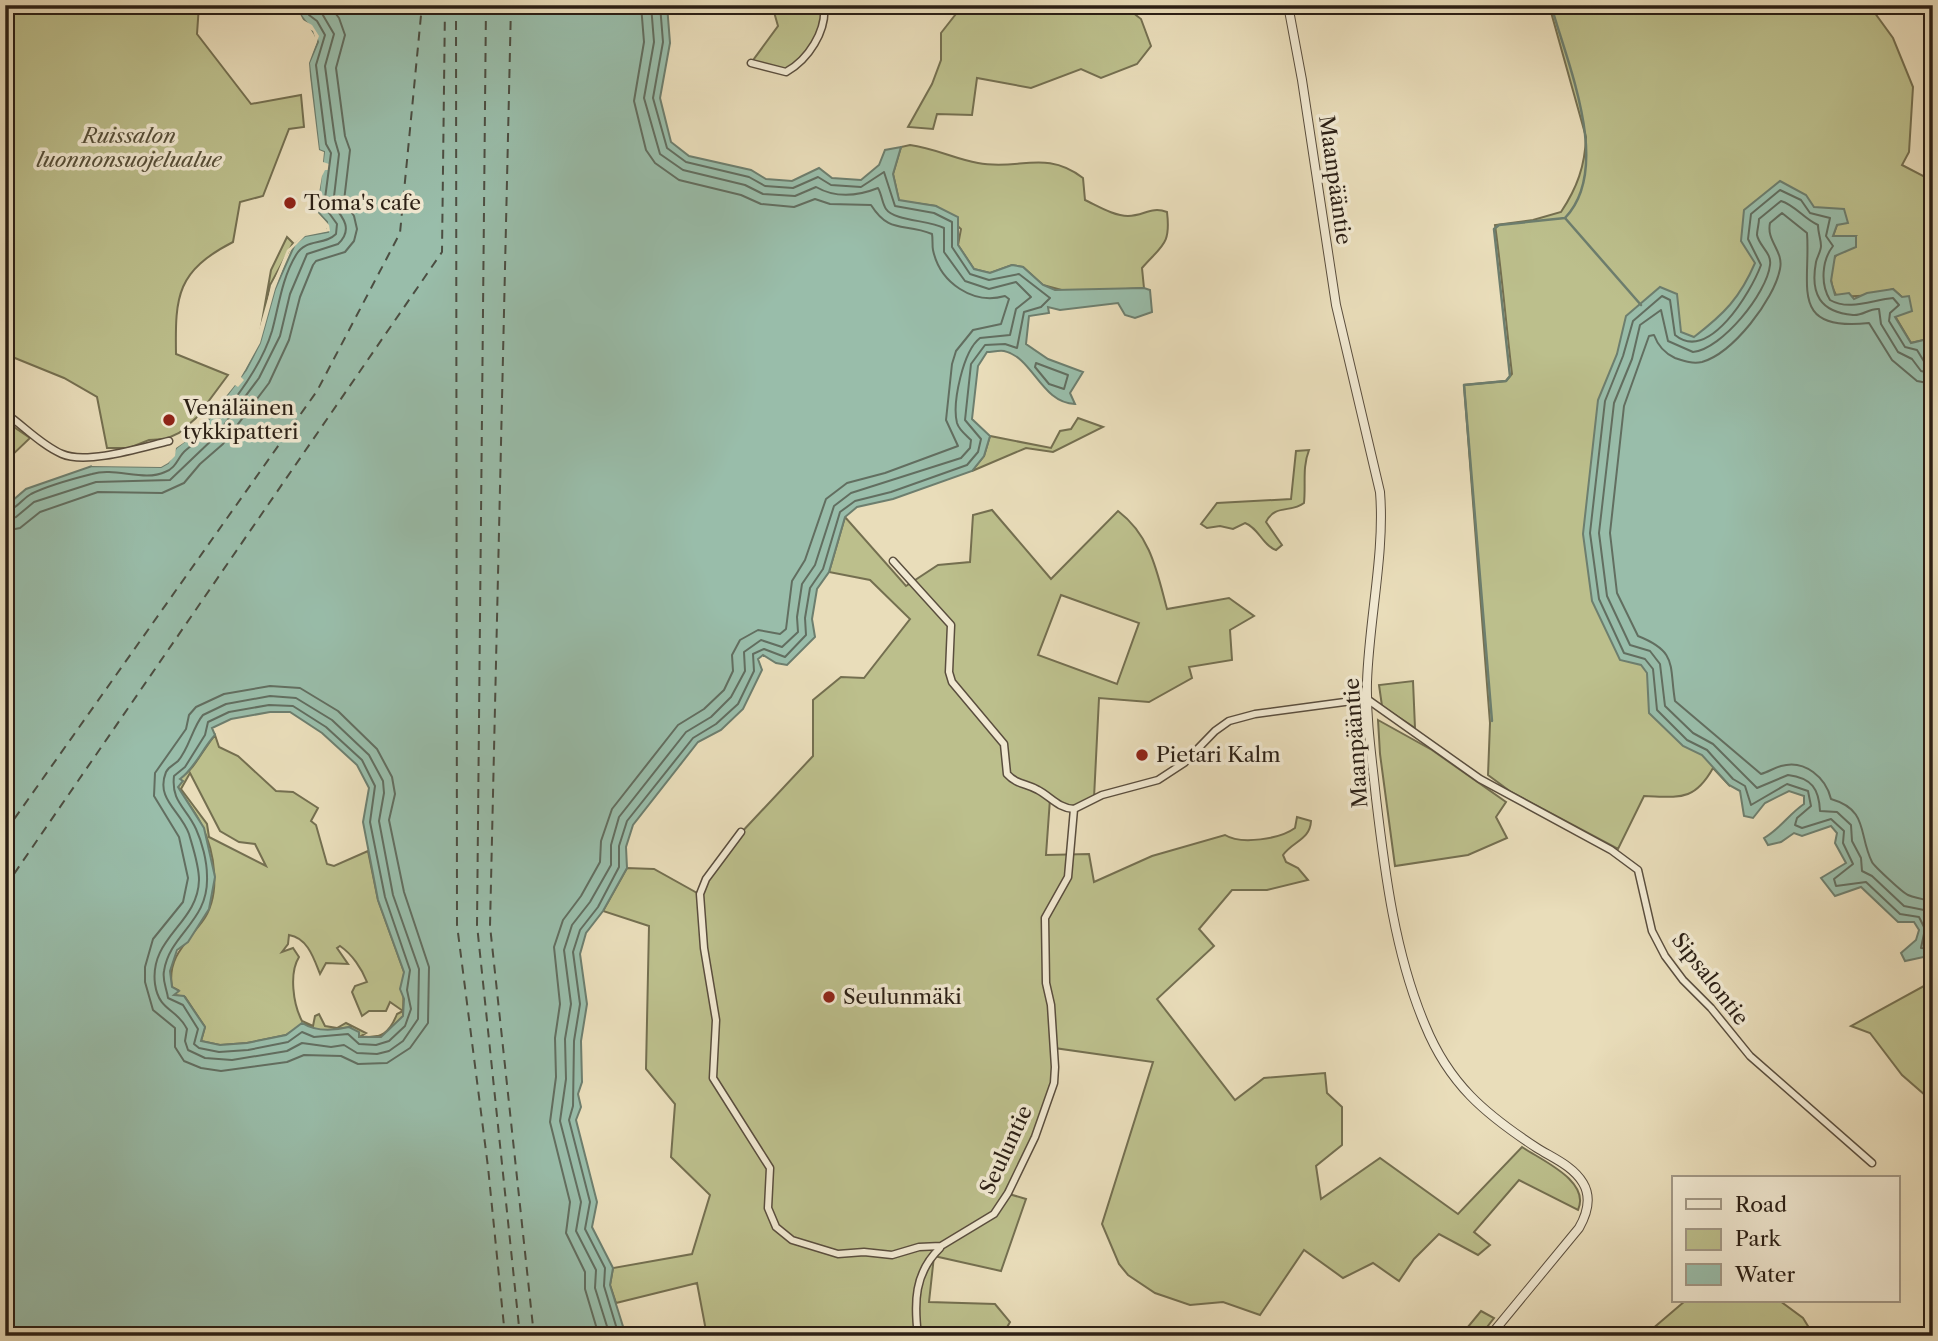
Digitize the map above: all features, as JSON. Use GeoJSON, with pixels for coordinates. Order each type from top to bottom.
{"type":"FeatureCollection","features":[{"type":"Feature","properties":{"kind":"street"},"geometry":{"type":"LineString","coordinates":[[751,63],[786,72],[799,65],[825,16],[824,5]]}},
{"type":"Feature","properties":{"kind":"street","name":"Maanpääntie"},"geometry":{"type":"LineString","coordinates":[[1287,5],[1303,80],[1336,305],[1380,492],[1382,520],[1370,615],[1367,699],[1380,833],[1404,963],[1430,1037],[1441,1059],[1466,1094],[1501,1123],[1569,1168],[1586,1191],[1587,1210],[1579,1228],[1490,1336]]}},
{"type":"Feature","properties":{"kind":"street"},"geometry":{"type":"LineString","coordinates":[[1933,222],[1933,259]]}},
{"type":"Feature","properties":{"kind":"street"},"geometry":{"type":"LineString","coordinates":[[5,413],[36,437],[68,456],[94,456],[169,441]]}},
{"type":"Feature","properties":{"kind":"street"},"geometry":{"type":"LineString","coordinates":[[893,561],[951,625],[949,672],[952,682],[981,713],[1004,744],[1007,774],[1019,784],[1036,788],[1060,806],[1074,809],[1102,795],[1158,780],[1184,764],[1215,731],[1229,721],[1255,714],[1367,699]]}},
{"type":"Feature","properties":{"kind":"street","name":"Sipsalontie"},"geometry":{"type":"LineString","coordinates":[[1367,699],[1480,779],[1611,850],[1638,870],[1653,931],[1665,956],[1683,980],[1711,1007],[1751,1056],[1872,1163]]}},
{"type":"Feature","properties":{"kind":"street","name":"Seuluntie"},"geometry":{"type":"LineString","coordinates":[[741,832],[706,879],[699,904],[716,1020],[713,1078],[770,1168],[767,1193],[770,1218],[776,1227],[792,1240],[838,1254],[864,1252],[892,1255],[919,1247],[941,1246],[986,1221],[1001,1206],[1035,1137],[1054,1083],[1051,1005],[1046,983],[1045,918],[1068,877],[1074,809]]}},
{"type":"Feature","properties":{"kind":"street"},"geometry":{"type":"LineString","coordinates":[[918,1336],[915,1305],[917,1289],[928,1261],[941,1246]]}},
{"type":"Feature","properties":{"kind":"green space","name":"Ruissalon luonnonsuojelualue"},"geometry":{"type":"Polygon","coordinates":[[[5,5],[199,5],[197,34],[251,104],[301,95],[304,127],[289,129],[263,196],[240,202],[233,242],[200,263],[183,287],[177,316],[176,354],[228,375],[196,418],[179,433],[166,439],[149,440],[129,448],[107,448],[97,397],[64,378],[5,354],[5,5]]]}},
{"type":"Feature","properties":{"kind":"green space"},"geometry":{"type":"Polygon","coordinates":[[[772,5],[824,5],[818,34],[786,72],[751,63],[778,26],[772,5]]]}},
{"type":"Feature","properties":{"kind":"green space"},"geometry":{"type":"Polygon","coordinates":[[[963,5],[1123,5],[1141,19],[1151,46],[1137,64],[1101,78],[1081,69],[1031,88],[977,78],[972,115],[937,114],[933,129],[908,127],[932,84],[941,60],[941,33],[963,5]]]}},
{"type":"Feature","properties":{"kind":"green space"},"geometry":{"type":"Polygon","coordinates":[[[1549,5],[1869,5],[1893,38],[1913,87],[1909,152],[1902,165],[1933,181],[1933,341],[1932,338],[1911,343],[1895,316],[1902,297],[1893,289],[1864,296],[1836,295],[1831,279],[1832,262],[1838,253],[1846,251],[1856,236],[1833,236],[1837,225],[1830,210],[1729,785],[1713,768],[1692,792],[1676,797],[1644,796],[1618,849],[1511,792],[1488,775],[1490,723],[1464,385],[1506,381],[1512,374],[1495,225],[1533,220],[1561,212],[1572,194],[1582,167],[1586,137],[1549,5]]]}},
{"type":"Feature","properties":{"kind":"green space"},"geometry":{"type":"Polygon","coordinates":[[[910,145],[978,163],[1056,165],[1083,178],[1085,200],[1106,210],[1128,216],[1156,210],[1167,212],[1166,238],[1160,249],[1142,268],[1144,288],[1069,292],[1043,285],[1023,267],[1012,265],[990,273],[974,269],[958,245],[961,229],[936,206],[899,201],[893,174],[901,147],[910,145]]]}},
{"type":"Feature","properties":{"kind":"green space"},"geometry":{"type":"Polygon","coordinates":[[[287,237],[293,243],[270,285],[260,333],[271,270],[287,237]]]}},
{"type":"Feature","properties":{"kind":"green space"},"geometry":{"type":"Polygon","coordinates":[[[1078,418],[1103,427],[1053,452],[1026,448],[972,471],[984,456],[990,436],[1051,448],[1060,431],[1071,429],[1078,418]]]}},
{"type":"Feature","properties":{"kind":"green space"},"geometry":{"type":"Polygon","coordinates":[[[5,421],[30,438],[5,462],[5,421]]]}},
{"type":"Feature","properties":{"kind":"green space"},"geometry":{"type":"Polygon","coordinates":[[[1309,450],[1305,470],[1304,503],[1274,513],[1266,522],[1282,545],[1276,550],[1245,523],[1233,529],[1220,526],[1207,528],[1201,524],[1217,503],[1291,499],[1296,451],[1309,450]]]}},
{"type":"Feature","properties":{"kind":"green space"},"geometry":{"type":"Polygon","coordinates":[[[992,510],[1051,579],[1118,511],[1145,543],[1156,568],[1167,609],[1229,598],[1254,616],[1230,630],[1232,660],[1189,667],[1192,678],[1149,702],[1099,698],[1094,798],[1074,809],[1050,799],[1046,855],[1089,854],[1094,882],[1152,856],[1225,835],[1241,840],[1260,839],[1280,835],[1295,828],[1297,817],[1311,821],[1308,832],[1283,855],[1286,862],[1298,868],[1308,880],[1267,890],[1232,890],[1199,929],[1214,946],[1157,999],[1235,1100],[1264,1078],[1325,1073],[1327,1093],[1342,1107],[1342,1145],[1316,1166],[1321,1199],[1380,1158],[1458,1214],[1522,1147],[1562,1172],[1571,1181],[1580,1200],[1578,1210],[1519,1180],[1474,1232],[1490,1245],[1478,1255],[1439,1234],[1414,1259],[1399,1281],[1373,1263],[1343,1278],[1304,1250],[1260,1315],[1223,1302],[1190,1305],[1155,1293],[1128,1275],[1119,1264],[1102,1224],[1153,1062],[1054,1048],[1054,1083],[1009,1194],[1026,1199],[1001,1271],[934,1256],[929,1302],[995,1304],[1010,1322],[1002,1336],[707,1336],[697,1283],[616,1303],[610,1285],[613,1268],[692,1254],[710,1195],[671,1157],[675,1104],[646,1069],[649,926],[603,911],[627,868],[654,869],[699,894],[739,835],[813,756],[813,700],[841,677],[864,678],[910,619],[870,580],[829,572],[845,517],[906,586],[938,565],[970,562],[973,515],[992,510]],[[1061,595],[1038,655],[1117,684],[1139,623],[1061,595]]]}},
{"type":"Feature","properties":{"kind":"green space"},"geometry":{"type":"Polygon","coordinates":[[[1413,681],[1415,728],[1382,706],[1379,685],[1413,681]]]}},
{"type":"Feature","properties":{"kind":"green space"},"geometry":{"type":"Polygon","coordinates":[[[1378,720],[1432,750],[1506,802],[1496,817],[1507,838],[1468,855],[1395,866],[1378,720]]]}},
{"type":"Feature","properties":{"kind":"green space"},"geometry":{"type":"Polygon","coordinates":[[[215,735],[219,747],[238,756],[276,791],[293,792],[318,808],[311,821],[316,825],[327,864],[334,866],[368,851],[378,900],[404,972],[403,1016],[385,1035],[378,1036],[388,1030],[397,1014],[403,1011],[390,1002],[386,1011],[369,1011],[362,1016],[352,992],[355,986],[367,982],[349,953],[340,946],[337,948],[348,964],[326,963],[320,974],[306,945],[289,935],[288,944],[282,952],[293,948],[299,957],[294,971],[293,989],[302,1021],[313,1026],[315,1016],[319,1014],[325,1026],[337,1028],[346,1023],[366,1033],[361,1036],[370,1037],[361,1038],[350,1027],[320,1030],[305,1023],[286,1035],[247,1043],[220,1045],[201,1041],[205,1027],[185,997],[174,995],[178,990],[172,987],[171,977],[175,959],[208,911],[214,887],[213,860],[206,835],[178,787],[180,778],[195,764],[215,735]],[[190,773],[181,789],[207,824],[209,837],[266,866],[255,844],[239,842],[220,831],[190,773]]]}},
{"type":"Feature","properties":{"kind":"green space"},"geometry":{"type":"Polygon","coordinates":[[[1933,981],[1933,1102],[1902,1075],[1870,1033],[1851,1026],[1933,981]]]}},
{"type":"Feature","properties":{"kind":"green space"},"geometry":{"type":"Polygon","coordinates":[[[1684,1302],[1781,1302],[1803,1318],[1814,1336],[1644,1336],[1684,1302]]]}},
{"type":"Feature","properties":{"kind":"green space"},"geometry":{"type":"Polygon","coordinates":[[[1481,1311],[1494,1318],[1480,1336],[1468,1336],[1467,1328],[1481,1311]]]}},
{"type":"Feature","properties":{"kind":"water"},"geometry":{"type":"Polygon","coordinates":[[[301,5],[667,5],[670,43],[660,98],[671,142],[689,156],[751,170],[766,179],[792,181],[819,168],[832,178],[861,180],[879,165],[885,150],[901,147],[893,174],[899,200],[936,206],[958,217],[958,245],[974,269],[990,273],[1012,265],[1023,267],[1043,285],[1055,290],[1150,290],[1152,312],[1135,318],[1125,315],[1118,303],[1060,310],[1048,307],[1049,313],[1029,316],[1026,344],[1048,359],[1083,372],[1070,393],[1075,404],[1063,402],[1054,396],[1014,355],[1002,351],[987,352],[978,366],[972,419],[990,436],[984,456],[972,471],[893,499],[857,507],[845,517],[829,572],[817,589],[812,619],[815,637],[787,665],[776,663],[763,655],[758,659],[762,670],[743,709],[721,730],[698,742],[633,825],[626,847],[627,868],[603,911],[586,933],[580,954],[587,1004],[581,1041],[582,1082],[578,1094],[581,1107],[576,1120],[597,1202],[592,1227],[613,1268],[610,1285],[626,1336],[5,1336],[5,507],[26,489],[92,466],[161,467],[168,463],[176,448],[203,427],[246,370],[260,343],[275,289],[295,244],[305,236],[328,232],[327,222],[317,211],[324,152],[319,150],[309,63],[318,42],[299,12],[301,5]],[[270,712],[231,719],[212,728],[215,735],[180,779],[183,781],[178,787],[204,828],[215,877],[209,909],[188,942],[177,950],[170,971],[172,987],[179,991],[174,995],[184,996],[205,1027],[201,1041],[220,1045],[247,1043],[286,1035],[302,1023],[324,1030],[349,1027],[359,1032],[359,1037],[381,1037],[403,1016],[404,999],[400,989],[404,972],[378,900],[363,822],[369,788],[357,765],[322,733],[290,712],[270,712]]]}},
{"type":"Feature","properties":{"kind":"water"},"geometry":{"type":"Polygon","coordinates":[[[1780,181],[1806,195],[1814,207],[1844,209],[1848,223],[1837,225],[1833,236],[1856,236],[1856,247],[1835,256],[1831,281],[1835,295],[1849,293],[1854,299],[1867,293],[1893,289],[1902,297],[1909,296],[1912,311],[1895,317],[1911,343],[1932,338],[1933,341],[1925,346],[1933,361],[1933,955],[1905,961],[1901,953],[1916,940],[1919,930],[1914,922],[1898,922],[1861,887],[1835,896],[1821,878],[1846,863],[1835,843],[1837,833],[1831,826],[1802,836],[1794,833],[1781,842],[1768,845],[1764,838],[1804,804],[1804,796],[1789,791],[1765,803],[1753,818],[1744,816],[1740,791],[1729,785],[1702,755],[1683,746],[1649,713],[1647,673],[1641,665],[1620,660],[1592,601],[1583,534],[1598,400],[1617,354],[1626,316],[1660,287],[1677,294],[1681,332],[1694,337],[1714,321],[1737,296],[1755,263],[1741,241],[1744,210],[1780,181]]]}},
{"type":"Feature","properties":{"kind":"pier"},"geometry":{"type":"Polygon","coordinates":[[[293,5],[301,5],[299,12],[303,20],[312,25],[319,36],[309,63],[319,150],[324,152],[323,162],[329,164],[329,170],[325,170],[322,176],[317,212],[329,225],[330,231],[305,236],[289,252],[275,289],[260,343],[241,377],[244,380],[238,387],[235,385],[195,435],[176,448],[175,456],[168,463],[161,467],[92,466],[90,463],[107,461],[160,463],[171,454],[173,445],[192,433],[242,372],[252,354],[271,288],[287,250],[303,235],[327,229],[314,212],[321,162],[316,150],[306,63],[315,37],[313,31],[305,27],[293,5]]]}},
{"type":"Feature","properties":{"kind":"waterway"},"geometry":{"type":"LineString","coordinates":[[1492,721],[1464,385],[1506,381],[1510,376],[1494,229],[1499,225],[1565,218],[1579,197],[1585,172],[1586,144],[1582,114],[1551,5]]}},
{"type":"Feature","properties":{"kind":"waterway"},"geometry":{"type":"LineString","coordinates":[[1565,218],[1641,305]]}},
{"type":"Feature","properties":{"kind":"ferry route"},"geometry":{"type":"LineString","coordinates":[[5,832],[317,391],[400,233],[422,5]]}},
{"type":"Feature","properties":{"kind":"ferry route"},"geometry":{"type":"LineString","coordinates":[[5,887],[442,252],[445,5]]}},
{"type":"Feature","properties":{"kind":"ferry route"},"geometry":{"type":"LineString","coordinates":[[456,5],[457,925],[488,1167],[505,1336]]}},
{"type":"Feature","properties":{"kind":"ferry route"},"geometry":{"type":"LineString","coordinates":[[486,5],[477,925],[520,1336]]}},
{"type":"Feature","properties":{"kind":"ferry route"},"geometry":{"type":"LineString","coordinates":[[511,5],[490,926],[534,1336]]}},
{"type":"Feature","properties":{"kind":"place","name":"Toma's cafe"},"geometry":{"type":"Point","coordinates":[290,203]}},
{"type":"Feature","properties":{"kind":"place","name":"Venäläinen tykkipatteri"},"geometry":{"type":"Point","coordinates":[169,420]}},
{"type":"Feature","properties":{"kind":"place","name":"Pietari Kalm"},"geometry":{"type":"Point","coordinates":[1142,755]}},
{"type":"Feature","properties":{"kind":"place","name":"Seulunmäki"},"geometry":{"type":"Point","coordinates":[829,997]}}]}
